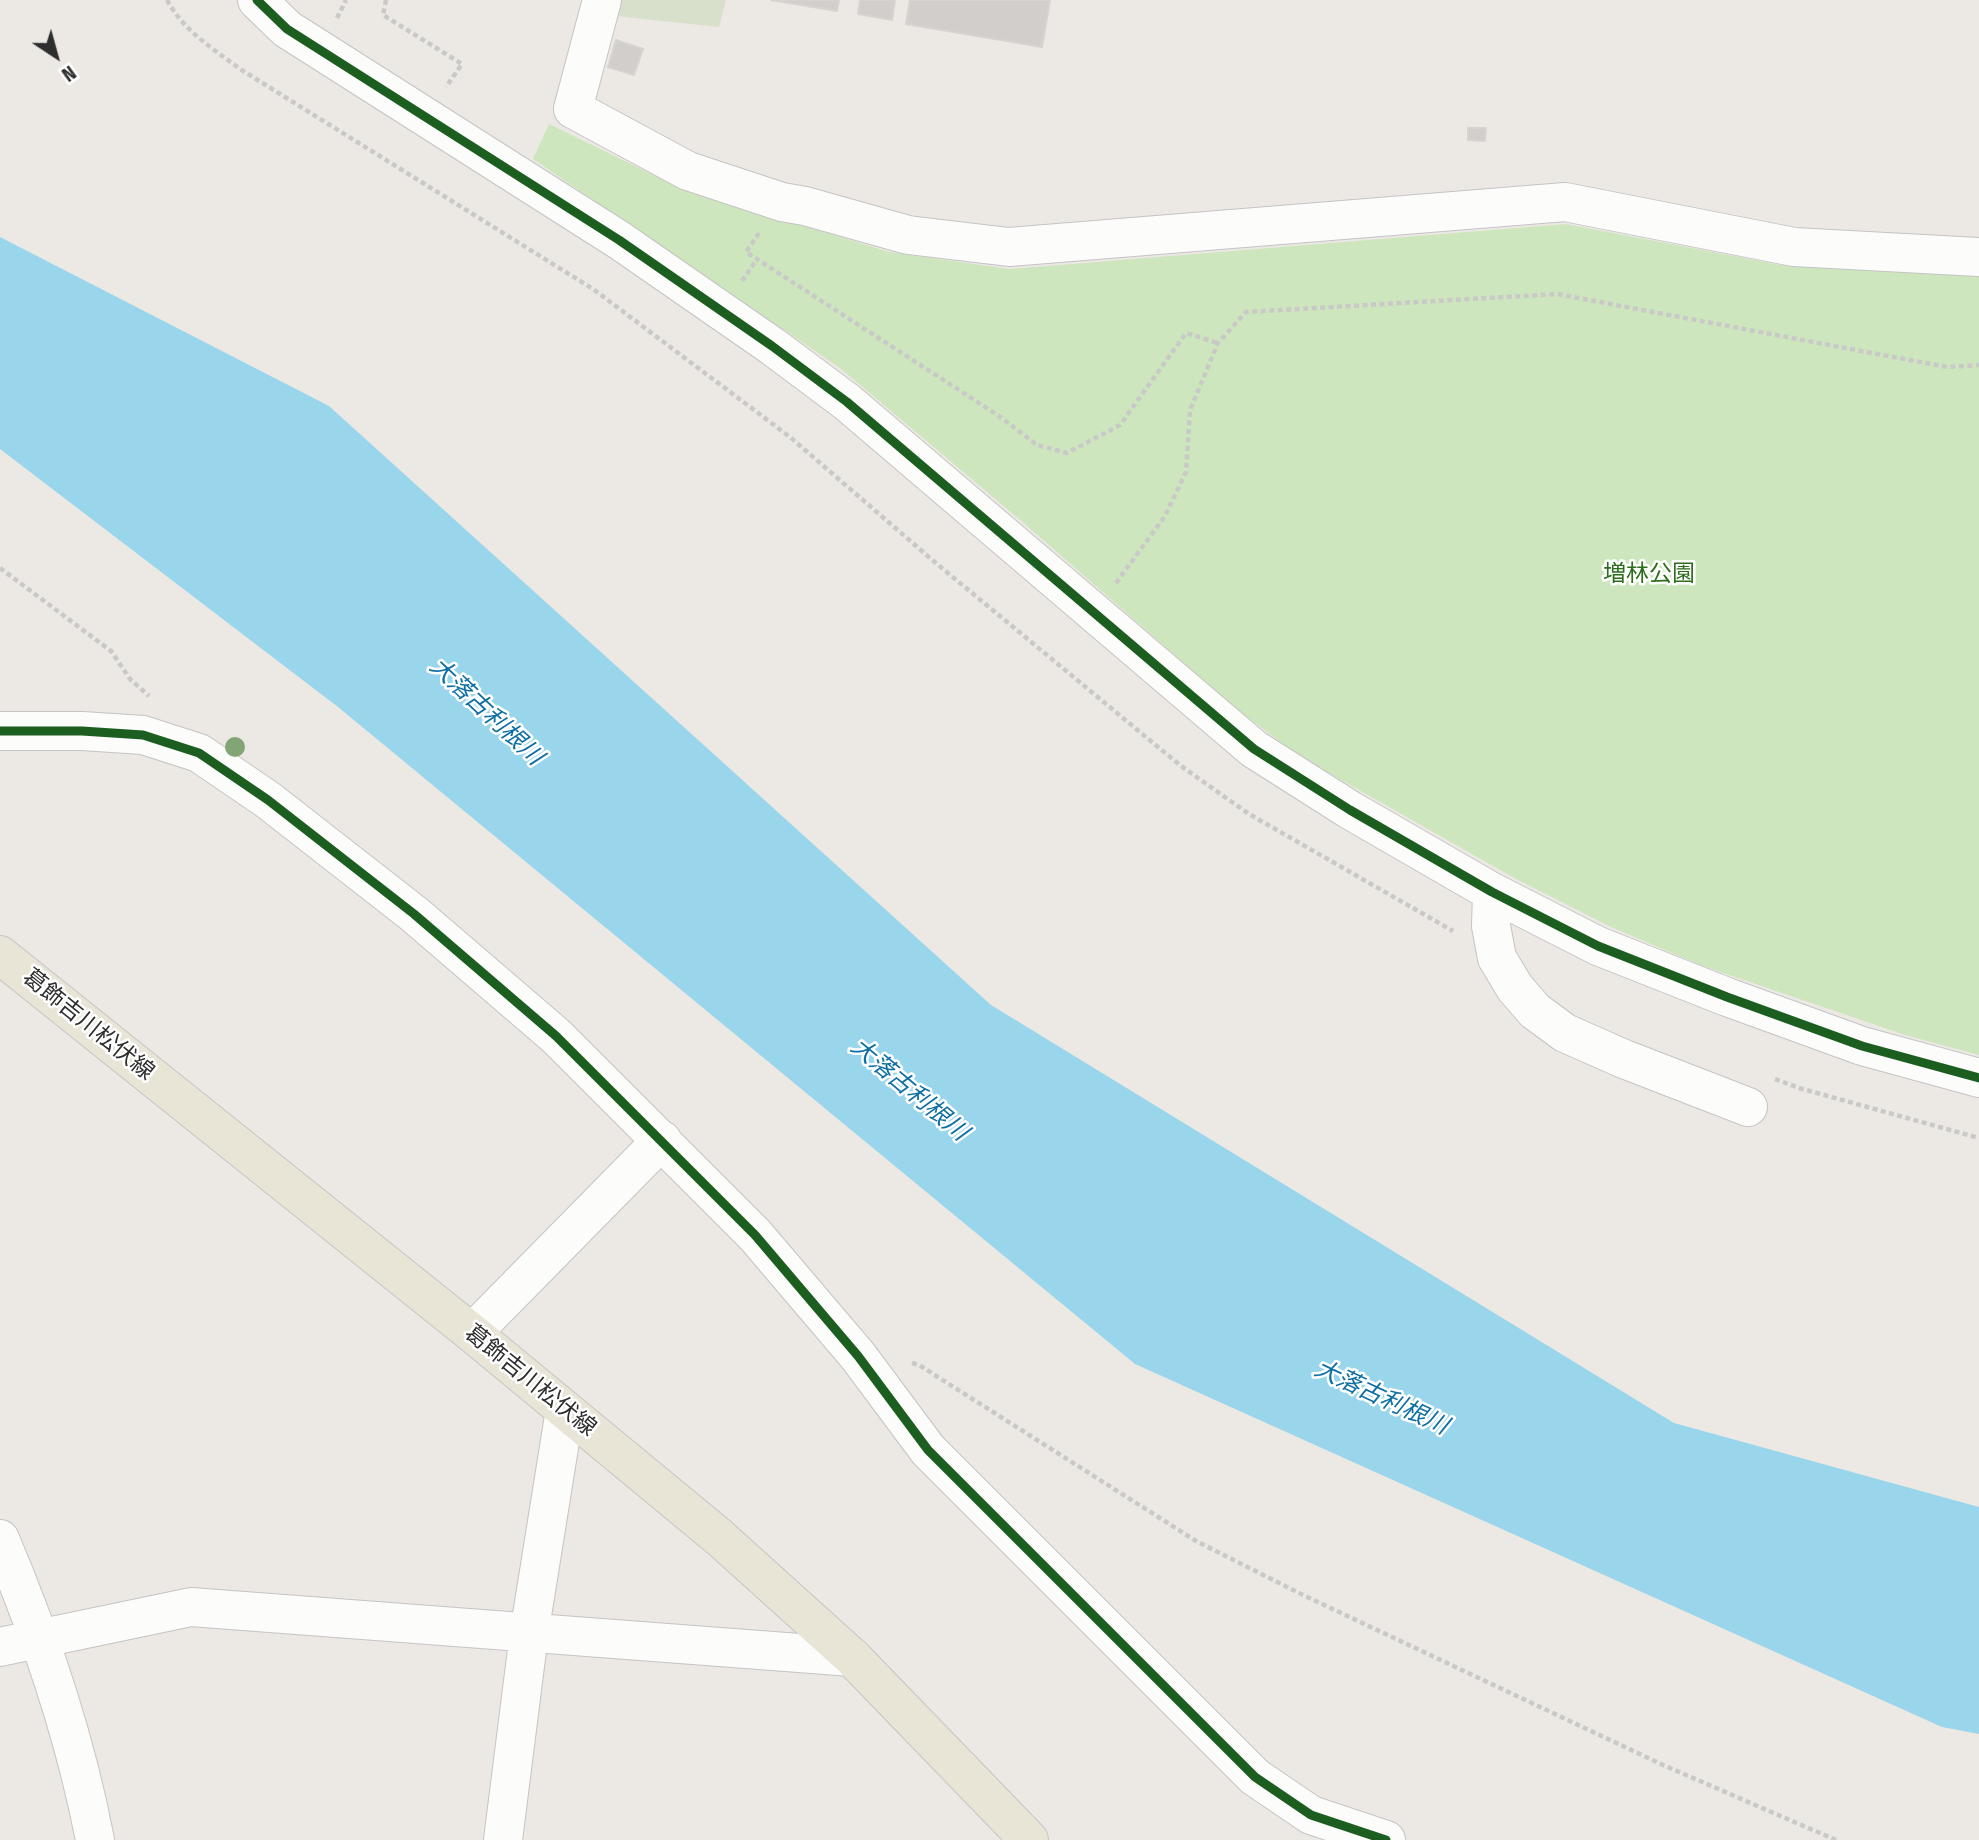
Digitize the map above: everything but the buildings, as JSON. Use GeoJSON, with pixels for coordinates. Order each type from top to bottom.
{"type":"FeatureCollection","features":[{"type":"Feature","properties":{"kind":"main road","name":"葛飾吉川松伏線"},"geometry":{"type":"LineString","coordinates":[[0,955],[472,1333],[719,1537],[852,1657],[1030,1840]]}},
{"type":"Feature","properties":{"kind":"street"},"geometry":{"type":"LineString","coordinates":[[257,0],[287,29],[619,240],[772,346],[847,402],[1254,749],[1350,810],[1492,892],[1598,946],[1862,1046],[1979,1078]]}},
{"type":"Feature","properties":{"kind":"street"},"geometry":{"type":"LineString","coordinates":[[602,0],[573,109],[688,171],[782,202],[908,235],[1009,247],[1565,202],[1794,247],[1979,257]]}},
{"type":"Feature","properties":{"kind":"street"},"geometry":{"type":"LineString","coordinates":[[0,731],[82,731],[143,735],[199,753],[268,800],[414,914],[556,1036],[662,1140],[755,1236],[858,1356],[928,1450],[1255,1777],[1311,1815],[1386,1840]]}},
{"type":"Feature","properties":{"kind":"street"},"geometry":{"type":"LineString","coordinates":[[1492,892],[1491,926],[1497,958],[1535,1012],[1565,1033],[1748,1107]]}},
{"type":"Feature","properties":{"kind":"street"},"geometry":{"type":"LineString","coordinates":[[472,1333],[662,1140]]}},
{"type":"Feature","properties":{"kind":"street"},"geometry":{"type":"LineString","coordinates":[[503,1840],[529,1634],[565,1410]]}},
{"type":"Feature","properties":{"kind":"street"},"geometry":{"type":"LineString","coordinates":[[0,1539],[40,1639],[82,1775],[95,1840]]}},
{"type":"Feature","properties":{"kind":"street"},"geometry":{"type":"LineString","coordinates":[[0,1647],[191,1607],[852,1657]]}},
{"type":"Feature","properties":{"kind":"path"},"geometry":{"type":"LineString","coordinates":[[386,0],[383,15],[462,64],[443,90]]}},
{"type":"Feature","properties":{"kind":"path"},"geometry":{"type":"LineString","coordinates":[[782,202],[746,252],[999,416],[1037,445],[1067,453],[1120,425],[1186,333],[1218,344]]}},
{"type":"Feature","properties":{"kind":"path"},"geometry":{"type":"LineString","coordinates":[[1094,613],[1165,516],[1186,472],[1190,411],[1218,344],[1246,312],[1557,294],[1947,367],[1979,365]]}},
{"type":"Feature","properties":{"kind":"path"},"geometry":{"type":"LineString","coordinates":[[0,568],[111,651],[130,679],[150,697]]}},
{"type":"Feature","properties":{"kind":"path"},"geometry":{"type":"LineString","coordinates":[[858,1356],[891,1358],[919,1365],[1196,1541],[1315,1601],[1663,1765],[1836,1840]]}},
{"type":"Feature","properties":{"kind":"green space"},"geometry":{"type":"Polygon","coordinates":[[[618,0],[726,0],[719,27],[616,16],[618,0]]]}},
{"type":"Feature","properties":{"kind":"green space","name":"増林公園"},"geometry":{"type":"Polygon","coordinates":[[[549,124],[676,186],[889,252],[1010,269],[1566,224],[1781,265],[1979,276],[1979,1055],[1905,1035],[1700,965],[1611,927],[1516,879],[1299,756],[1234,707],[1026,525],[840,368],[533,159],[549,124]]]}},
{"type":"Feature","properties":{"kind":"water","name":"大落古利根川"},"geometry":{"type":"Polygon","coordinates":[[[0,237],[329,406],[991,1005],[1674,1423],[1979,1507],[1979,1734],[1942,1727],[1135,1364],[338,707],[0,449],[0,237]]]}},
{"type":"Feature","properties":{"kind":"cycle path"},"geometry":{"type":"LineString","coordinates":[[257,0],[287,29],[619,240],[772,346],[847,402],[1254,749],[1350,810],[1492,892],[1598,946],[1862,1046],[1979,1078]]}},
{"type":"Feature","properties":{"kind":"cycle path"},"geometry":{"type":"LineString","coordinates":[[0,731],[82,731],[143,735],[199,753],[268,800],[414,914],[556,1036],[755,1235],[858,1356],[928,1450],[1255,1777],[1311,1815],[1386,1840]]}}]}
